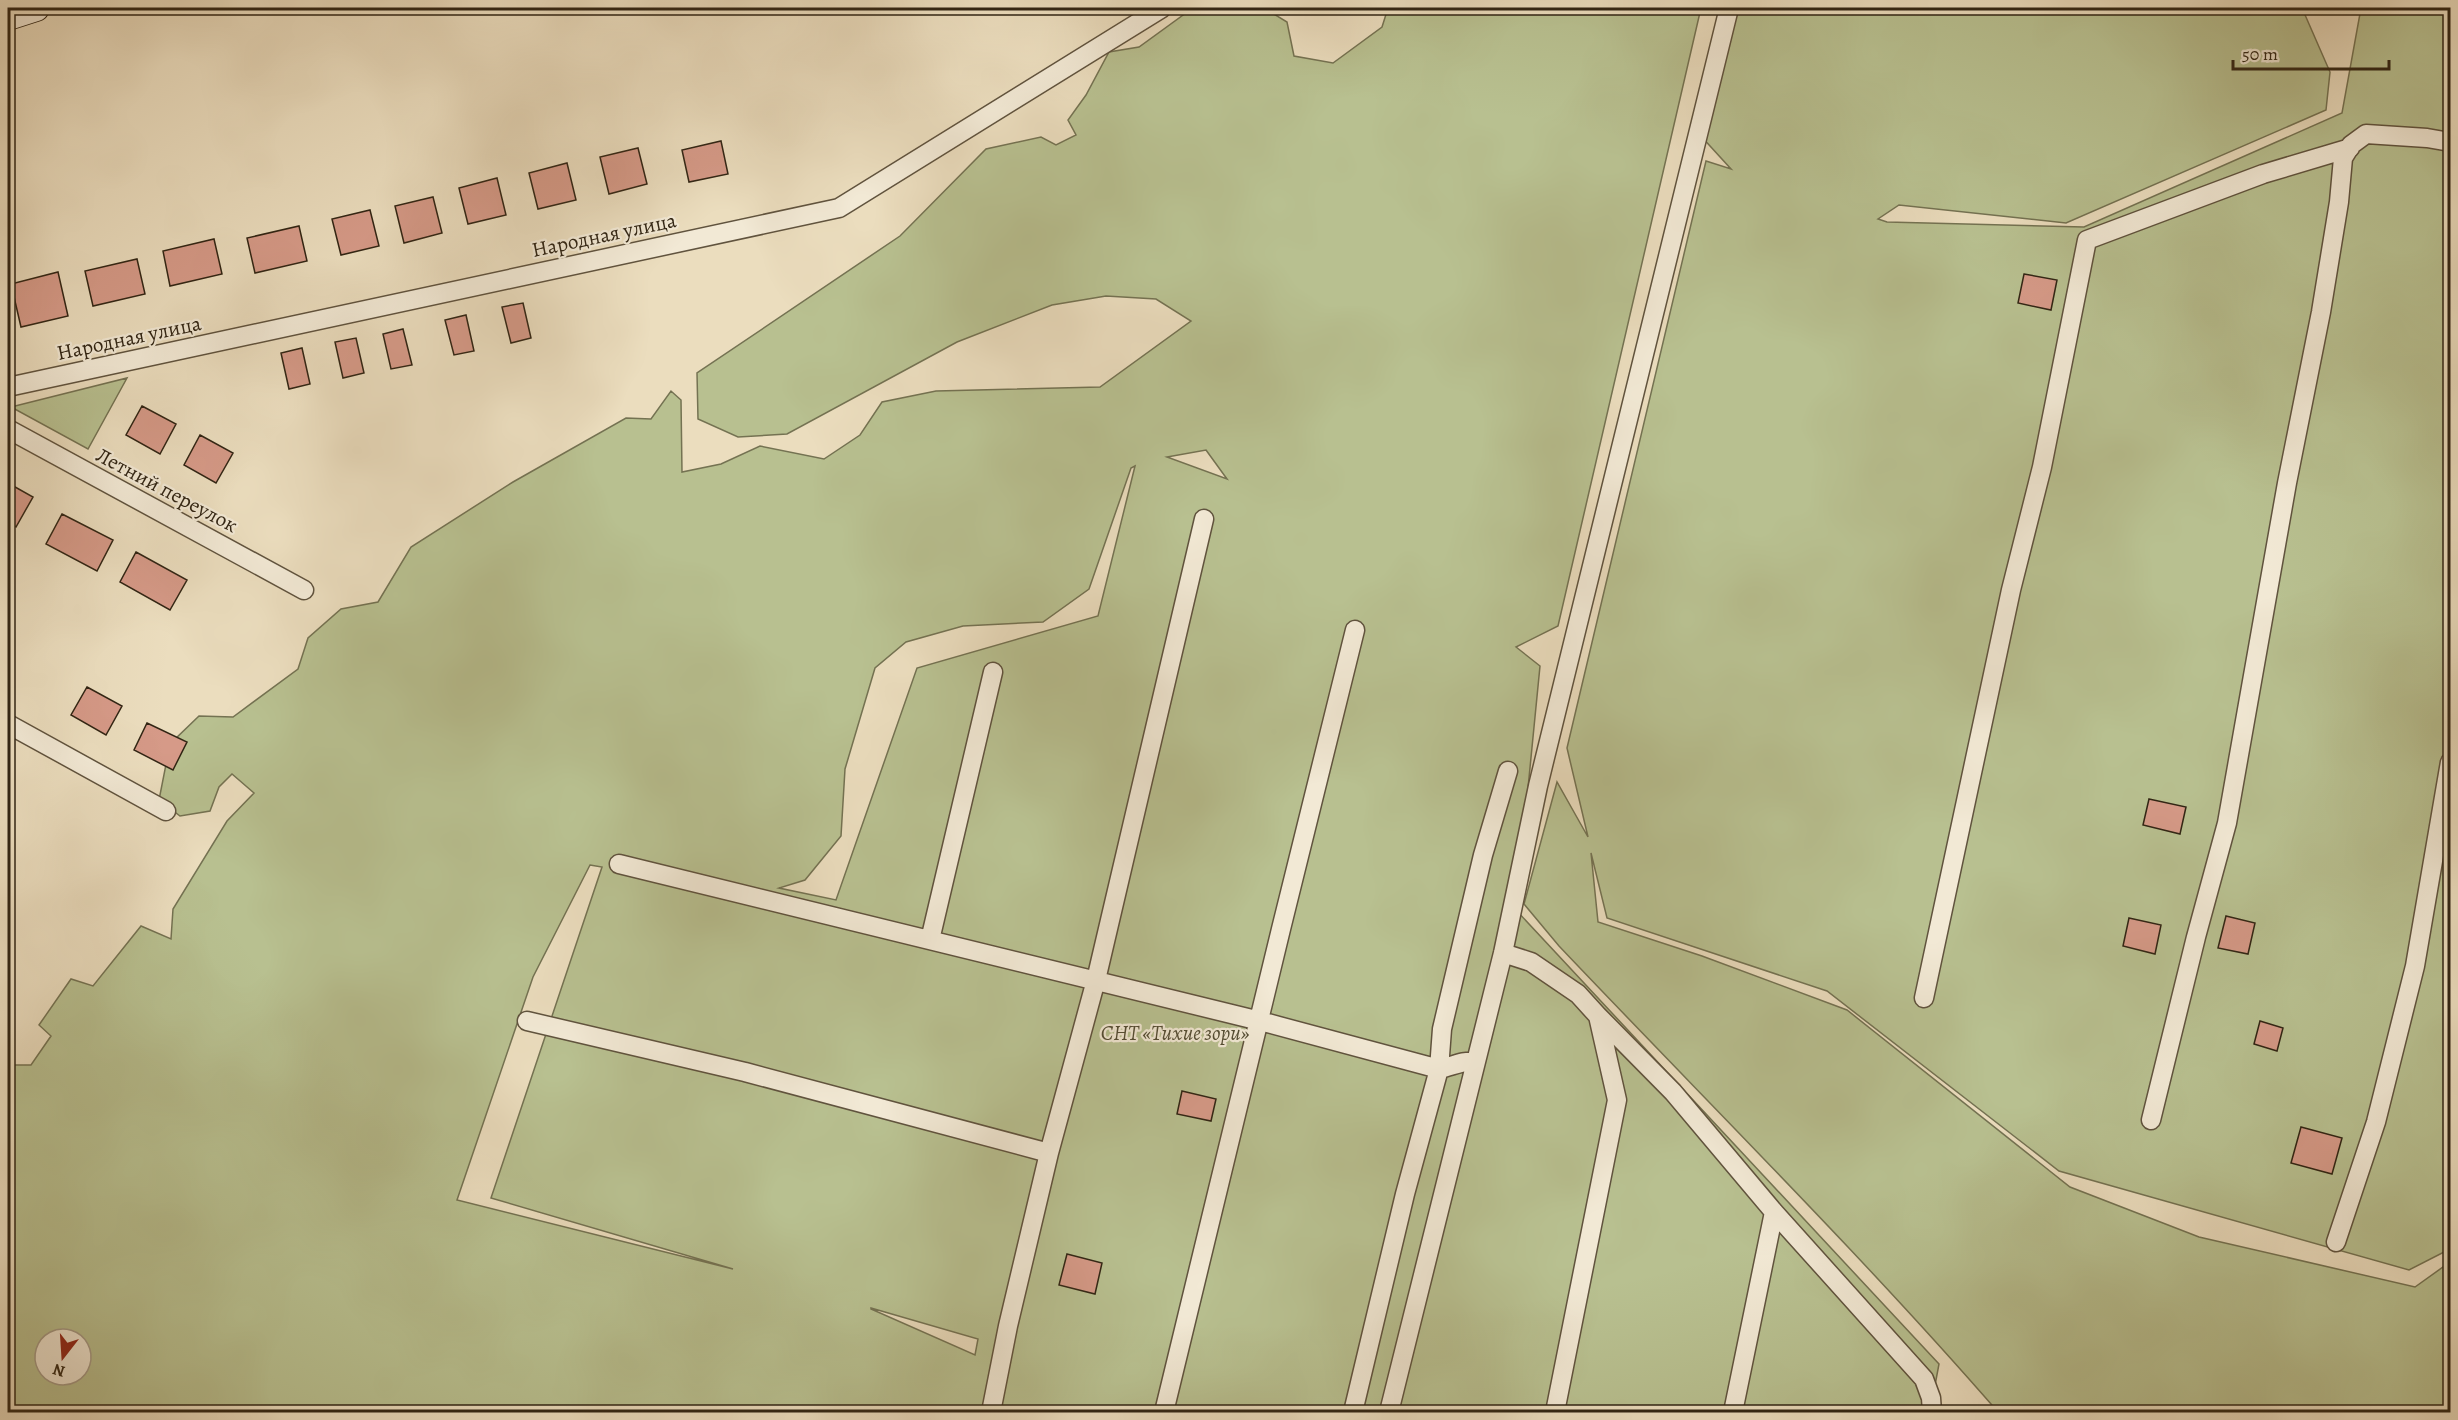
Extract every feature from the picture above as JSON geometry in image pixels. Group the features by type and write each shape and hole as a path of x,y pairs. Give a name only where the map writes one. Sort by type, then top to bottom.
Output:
{"main road":[{"path":"8,16 36,8"}],"street":[{"name":"Народная улица","path":"8,387 839,208 1162,8"},
{"path":"1389,1413 1474,1062 1503,953 1538,786 1729,8"},
{"path":"2151,1120 2227,823 2282,506 2321,312 2339,202 2343,158 2350,148 2366,134 2451,142"},
{"path":"1924,998 2011,590 2042,466 2087,240 2264,174 2350,148"},
{"name":"Летний переулок","path":"8,429 304,590"},
{"path":"991,1413 1008,1326 1049,1154 1096,980 1204,519"},
{"path":"1164,1413 1260,1021 1296,863 1355,630"},
{"path":"930,940 993,672"},
{"path":"8,724 166,811"},
{"path":"2336,1242 2376,1122 2415,966 2451,762"},
{"path":"1353,1413 1405,1194 1439,1069 1442,1029 1483,855 1508,771"},
{"path":"619,864 1260,1021 1439,1069 1453,1067 1466,1060 1474,1062"},
{"path":"1503,953 1531,962 1578,994 1673,1092 1774,1212 1924,1379 1931,1398 1932,1413"},
{"path":"1555,1413 1617,1100 1598,1016"},
{"path":"526,1021 745,1072 1049,1154"},
{"path":"1733,1413 1774,1212"}],"green space":[{"name":"СНТ «Тихие зори»","path":"1241,8 1264,8 1287,22 1294,56 1333,63 1382,27 1388,8 1701,8 1558,626 1516,647 1540,666 1516,910 1939,1364 1930,1412 8,1412 8,1082 13,1065 31,1065 51,1036 39,1025 71,979 93,986 141,926 171,939 173,909 227,821 254,793 232,774 219,787 210,811 180,816 159,800 170,744 199,716 233,717 298,669 308,638 341,609 378,602 411,547 513,482 626,418 651,419 671,391 681,400 682,472 721,464 760,446 824,459 860,435 882,402 936,391 1100,387 1191,321 1156,299 1106,296 1052,305 957,342 787,434 738,437 698,419 697,373 900,236 986,149 1041,137 1056,145 1076,135 1068,120 1086,95 1109,52 1139,47 1186,13","holes":["1206,450 1227,479 1167,457","1135,466 1098,616 917,668 836,900 779,888 805,880 841,836 845,769 875,668 906,642 963,626 1043,622 1089,589 1131,468","590,865 602,867 491,1198 733,1269 457,1200 533,977","871,1309 978,1339 975,1355"]},
{"path":"1735,8 2302,8 2330,72 2326,110 2066,223 1899,205 1878,219 1887,222 2084,227 2342,113 2361,8 2450,8 2450,1249 2409,1270 2059,1171 1827,991 1607,918 1591,853 1598,922 1702,956 1847,1010 2070,1187 2199,1237 2415,1287 2450,1262 2450,1412 1998,1412 1891,1293 1559,946 1524,904 1557,782 1588,837 1567,748 1706,161 1731,169 1700,135"},
{"path":"127,378 88,449 11,407"}],"building":[{"path":"721,141 728,174 689,182 682,150"},
{"path":"638,148 647,184 609,194 600,157"},
{"path":"567,163 576,200 538,209 529,173"},
{"path":"497,178 506,215 468,224 459,188"},
{"path":"433,197 442,233 404,243 395,206"},
{"path":"370,210 379,246 341,255 332,219"},
{"path":"299,226 307,261 255,273 247,238"},
{"path":"214,239 222,274 170,286 163,251"},
{"path":"137,259 145,294 93,306 85,271"},
{"path":"58,272 68,316 21,327 11,284"},
{"path":"2024,274 2057,280 2051,310 2018,303"},
{"path":"523,303 531,338 511,343 502,307"},
{"path":"466,315 474,351 454,355 445,320"},
{"path":"403,329 412,365 391,369 383,334"},
{"path":"356,338 364,373 343,378 335,342"},
{"path":"302,348 310,384 289,389 281,353"},
{"path":"142,406 176,424 160,454 126,435"},
{"path":"200,435 233,453 216,483 184,465"},
{"path":"8,483 33,497 16,527 8,522"},
{"path":"62,514 113,540 97,571 46,544"},
{"path":"136,552 187,580 170,610 120,582"},
{"path":"87,687 122,706 106,735 71,715"},
{"path":"147,723 187,742 173,770 134,750"},
{"path":"2149,799 2186,807 2180,834 2143,825"},
{"path":"2226,916 2255,923 2248,954 2218,948"},
{"path":"2129,918 2161,925 2155,954 2123,946"},
{"path":"2260,1021 2283,1028 2277,1051 2254,1044"},
{"path":"1182,1091 1216,1099 1211,1121 1177,1114"},
{"path":"2301,1127 2342,1138 2332,1174 2291,1163"},
{"path":"1067,1254 1102,1263 1095,1294 1059,1285"}]}
